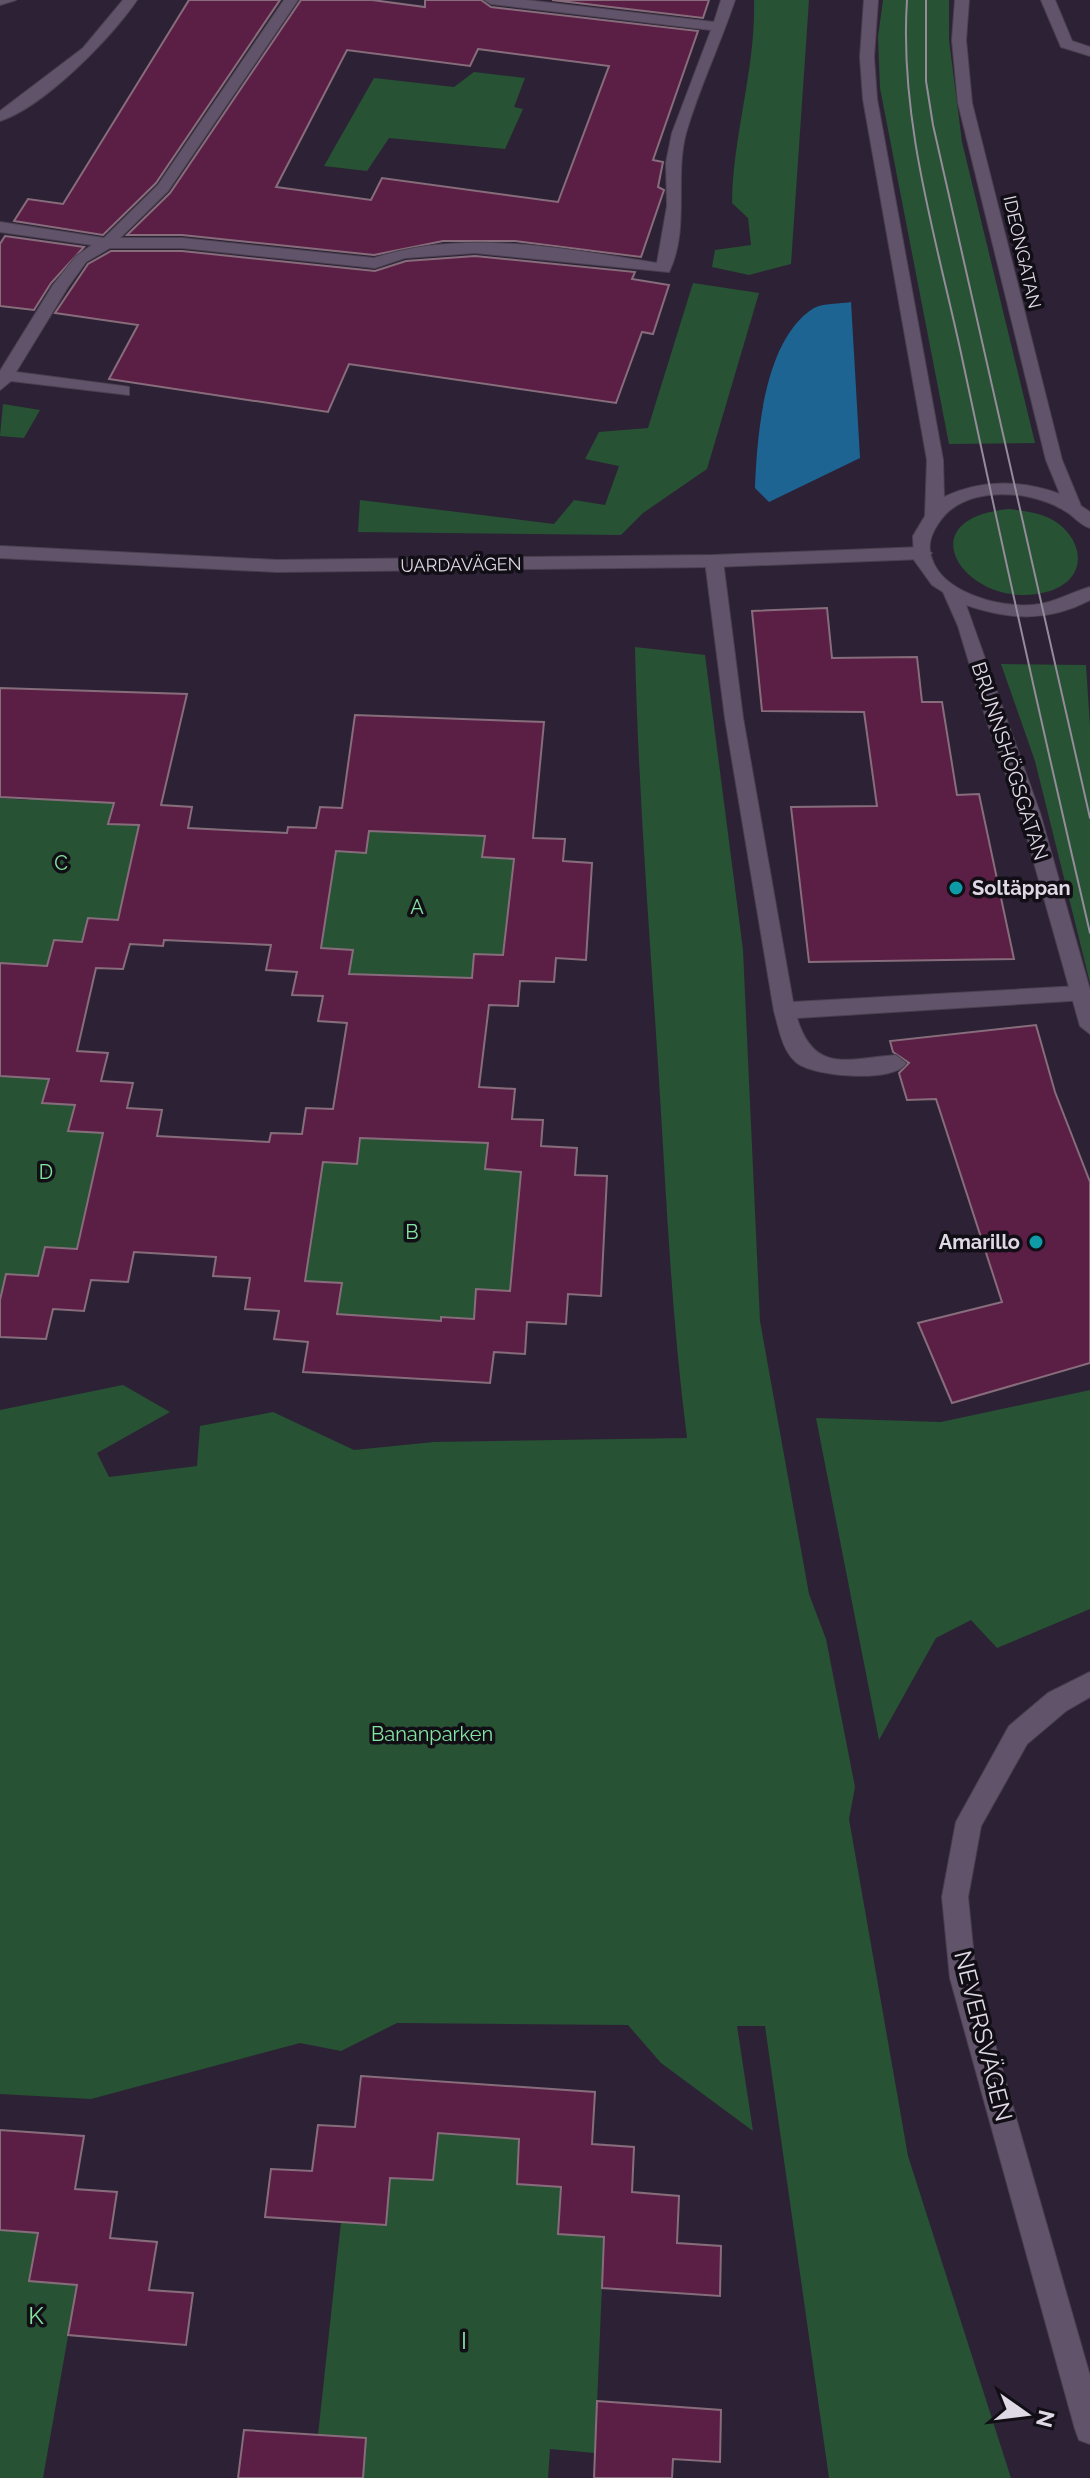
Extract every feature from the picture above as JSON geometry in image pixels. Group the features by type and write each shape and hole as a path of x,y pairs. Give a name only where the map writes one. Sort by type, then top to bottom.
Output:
{"street":[{"path":"0,1 9,0"},
{"path":"0,117 91,50 118,20 130,0"},
{"path":"123,391 2,380 61,285 81,259 107,243 163,188 291,0"},
{"path":"491,0 719,27"},
{"path":"0,227 107,243 182,243 375,263 393,254 418,251 499,250 574,255 664,269 675,206 673,163 679,133 728,0"},
{"path":"871,0 867,57 870,99 935,460 937,489 933,515"},
{"name":"IDEONGATAN","path":"962,0 959,40 965,103 1054,460 1074,509"},
{"path":"1048,0 1066,44 1090,52"},
{"path":"1089,600 1055,610 1016,613 976,605 937,579 923,553 924,530 933,515 950,501 990,489 1041,494 1074,509 1090,522"},
{"name":"UARDAVÄGEN","path":"0,552 277,566 714,561 923,553"},
{"path":"714,561 734,718 784,1011 797,1049 812,1061 829,1067 896,1063"},
{"name":"BRUNNSHÖGSGATAN","path":"951,591 967,626 996,722 1030,813 1090,1026"},
{"path":"784,1011 1079,994"},
{"name":"NEVERSVÄGEN","path":"1090,1684 1057,1702 1018,1735 969,1822 955,1897 963,1978 1090,2429"}],"green space":[{"path":"754,0 809,0 791,264 749,275 712,267 715,250 751,245 748,218 732,203 736,152 752,51"},
{"path":"883,0 949,0 949,40 962,142 1035,443 949,444 880,88 878,37"},
{"path":"474,72 525,78 514,107 523,109 505,149 389,138 367,171 324,166 374,78 454,87"},
{"path":"693,283 759,293 707,469 643,513 621,535 358,532 360,500 554,524 574,500 605,505 619,466 585,459 599,432 648,428"},
{"path":"3,404 40,410 24,438 0,436"},
{"path":"1009,509 1051,519 1070,536 1076,546 1077,567 1063,585 1050,591 1021,595 995,590 974,579 959,563 953,546 958,530 976,516"},
{"name":"Bananparken","path":"635,647 705,655 743,950 760,1321 809,1594 826,1639 855,1787 849,1819 908,2156 1011,2478 829,2478 765,2026 737,2026 753,2131 661,2063 628,2025 397,2023 341,2051 300,2043 91,2099 0,2094 0,1410 123,1385 170,1412 97,1453 109,1477 197,1466 200,1426 273,1412 354,1450 434,1442 687,1438 670,1251 641,803"},
{"path":"1001,664 1086,665 1090,726 1090,983 1035,761"},
{"name":"C","path":"35,778 114,803 109,824 139,825 118,920 88,918 82,942 54,941 47,966 0,963 0,798 28,800"},
{"name":"A","path":"369,831 485,836 482,857 514,859 504,956 475,954 472,978 443,977 439,1002 349,974 353,950 321,948 336,851 366,853"},
{"name":"D","path":"0,1076 49,1079 43,1103 75,1105 69,1131 103,1133 77,1249 45,1247 38,1276 0,1300"},
{"name":"B","path":"360,1138 488,1143 485,1169 521,1172 510,1291 477,1289 474,1319 441,1317 438,1349 337,1314 341,1283 305,1281 323,1162 357,1164"},
{"path":"1090,1390 1090,1609 997,1648 971,1620 936,1638 879,1740 816,1418 941,1422"},
{"name":"I","path":"438,2133 519,2139 517,2184 561,2187 558,2234 604,2237 595,2453 550,2449 548,2478 363,2478 366,2439 318,2435 341,2222 386,2225 390,2178 433,2180"},
{"name":"K","path":"0,2230 37,2232 30,2280 77,2285 43,2478 0,2478"}],"water":[{"path":"851,302 860,458 769,502 755,488 761,416 774,365 797,322 814,308"}],"building":[{"path":"189,0 280,0 156,183 103,235 14,221 28,199 63,204"},
{"path":"301,0 372,0 425,7 425,0 481,0 491,7 698,31 653,160 663,162 658,187 664,190 641,257 515,241 443,241 374,255 182,235 127,235 170,193","holes":["478,49 609,66 558,202 382,178 371,200 276,187 347,50 470,66"]},
{"path":"552,0 709,0 703,18"},
{"path":"5,236 84,247 51,283 34,310 0,306 0,244"},
{"path":"111,251 182,251 375,271 406,261 475,256 635,272 632,279 669,285 653,334 642,332 616,403 349,364 328,412 109,379 138,325 55,313 88,264"},
{"path":"827,608 832,658 917,657 922,702 942,702 957,795 979,794 1014,959 809,962 791,807 877,806 864,712 762,711 752,611"},
{"path":"0,688 187,694 161,805 192,807 188,828 287,833 288,827 316,828 320,807 342,808 355,715 544,722 533,838 565,839 563,861 592,863 586,960 556,958 554,982 520,981 518,1006 489,1005 479,1087 515,1089 512,1119 543,1120 541,1146 577,1148 575,1175 607,1176 601,1296 568,1294 566,1324 527,1322 525,1354 494,1352 490,1383 303,1372 308,1342 274,1339 279,1311 245,1309 250,1278 213,1276 216,1257 134,1252 128,1282 91,1280 84,1311 53,1309 46,1339 0,1337 0,1300 6,1274 38,1276 45,1247 77,1249 103,1133 68,1131 75,1105 42,1103 49,1079 0,1076 0,963 47,966 54,940 82,942 88,918 118,920 139,825 108,824 114,803 0,797","holes":["369,831 485,836 482,857 514,859 503,955 474,954 472,978 349,974 353,950 321,948 336,851 366,853","164,940 271,945 266,970 297,972 292,995 323,996 318,1021 347,1023 333,1109 306,1108 302,1134 271,1133 269,1142 157,1136 162,1110 127,1108 133,1083 101,1081 108,1053 77,1051 96,968 123,969 130,944 163,946","360,1138 488,1143 485,1169 521,1172 510,1291 476,1289 474,1319 441,1317 441,1321 337,1314 342,1283 305,1281 323,1162 357,1164"]},
{"name":"Amarillo","path":"1036,1025 1055,1092 1090,1182 1090,1363 952,1403 918,1323 1002,1302 936,1099 907,1100 899,1073 909,1063 893,1052 890,1041"},
{"path":"361,2076 595,2092 592,2144 634,2147 632,2192 679,2196 677,2243 721,2246 720,2296 602,2288 604,2237 558,2234 561,2187 517,2184 519,2139 438,2133 433,2180 390,2178 386,2225 265,2217 271,2169 312,2171 318,2125 355,2127"},
{"path":"0,2130 84,2136 75,2189 117,2192 110,2238 157,2242 149,2290 193,2293 186,2345 68,2335 77,2285 29,2281 38,2233 0,2230"},
{"path":"597,2401 721,2410 720,2462 673,2459 672,2478 594,2478"},
{"path":"244,2430 366,2438 363,2478 238,2478"}],"tram line":[{"path":"907,0 909,89 922,178 1090,933"},
{"path":"926,0 926,81 933,125 1090,818"}],"place":[{"name":"Soltäppan","path":"956,888"},
{"name":"Amarillo","path":"1036,1242"}]}
